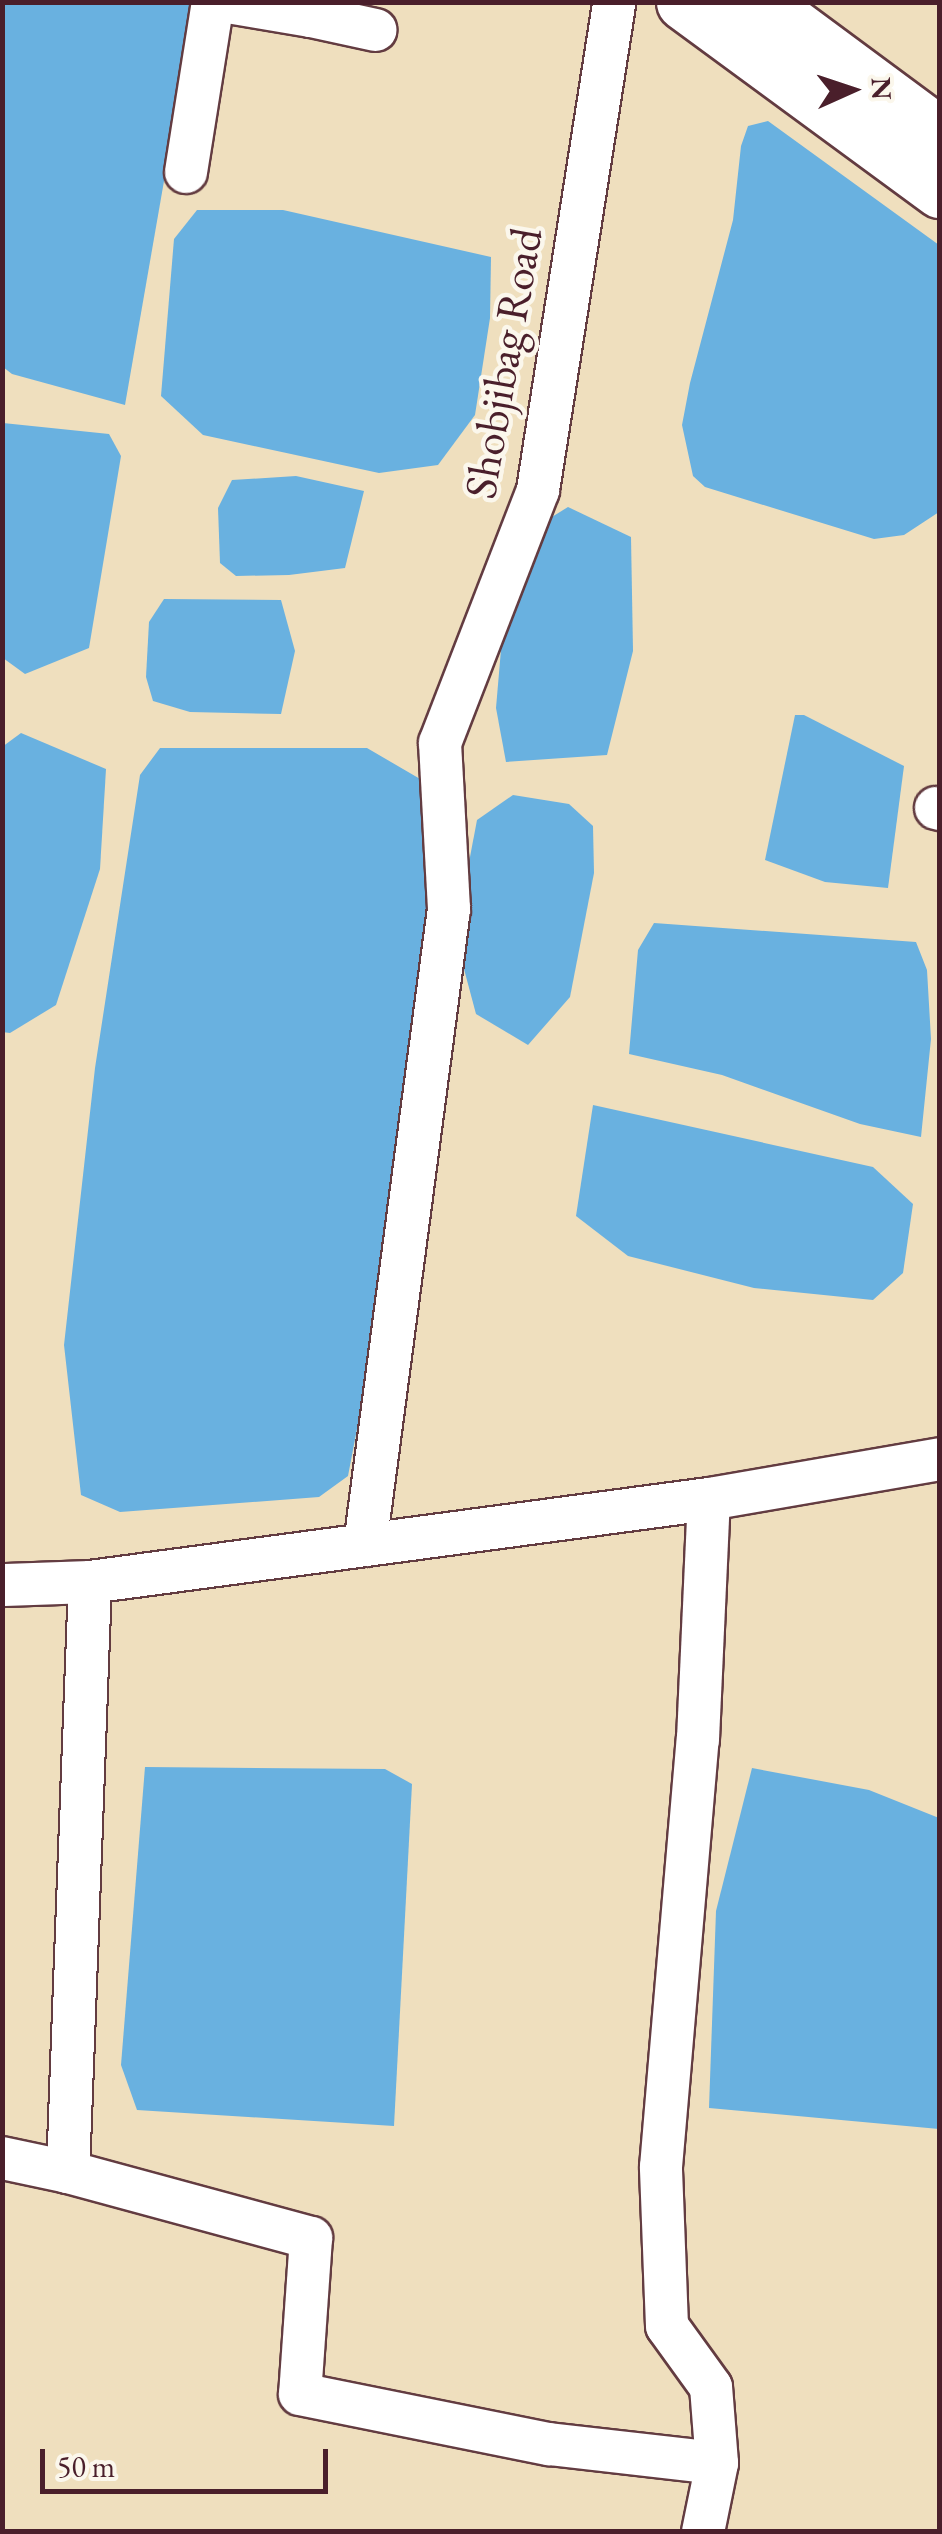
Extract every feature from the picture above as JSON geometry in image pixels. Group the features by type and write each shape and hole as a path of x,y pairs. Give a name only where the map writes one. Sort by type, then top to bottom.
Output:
{"highway":[{"path":"684,2 940,190"},
{"path":"760,2 940,135"}],"street":[{"path":"186,172 213,2"},
{"path":"228,2 311,9 376,30"},
{"name":"Shobjibag Road","path":"365,1545 449,910 440,743 538,490 614,2"},
{"path":"2,1585 90,1582 709,1499 940,1460"},
{"path":"703,2532 717,2463 711,2387 667,2326 660,2167 698,1739 709,1499"},
{"path":"68,2172 90,1582"},
{"path":"2,2158 311,2238 300,2394 548,2444 717,2463"}],"water":[{"path":"2,3 195,3 125,405 12,374 3,367"},
{"path":"768,121 939,245 939,512 904,535 874,539 705,487 693,476 682,425 690,383 733,220 741,146 748,126"},
{"path":"197,210 283,210 491,257 490,318 475,415 438,465 379,473 203,435 161,396 174,239"},
{"path":"3,423 109,434 121,456 89,648 25,674 3,658"},
{"path":"296,476 364,491 345,568 236,576 220,563 218,508 232,480"},
{"path":"568,507 631,537 633,651 607,755 506,762 496,708 502,638 547,520"},
{"path":"164,599 281,600 295,651 281,714 190,712 153,701 146,677 149,622"},
{"path":"795,715 804,715 904,766 888,888 825,882 765,860"},
{"path":"21,733 106,769 100,869 56,1005 10,1033 2,1032 2,747"},
{"path":"160,748 367,748 439,790 428,986 397,1132 370,1361 348,1476 319,1497 120,1512 81,1495 64,1345 95,1068 140,775"},
{"path":"513,795 569,804 593,826 594,873 570,997 528,1045 476,1014 460,954 463,894 477,820"},
{"path":"654,923 916,942 927,970 931,1039 921,1137 860,1124 722,1075 629,1054 638,950"},
{"path":"593,1105 873,1167 913,1204 903,1273 873,1300 754,1288 628,1256 576,1216"},
{"path":"145,1767 385,1769 412,1784 394,2126 137,2110 121,2065"},
{"path":"752,1768 869,1790 939,1818 939,2129 709,2108 716,1911"}]}
